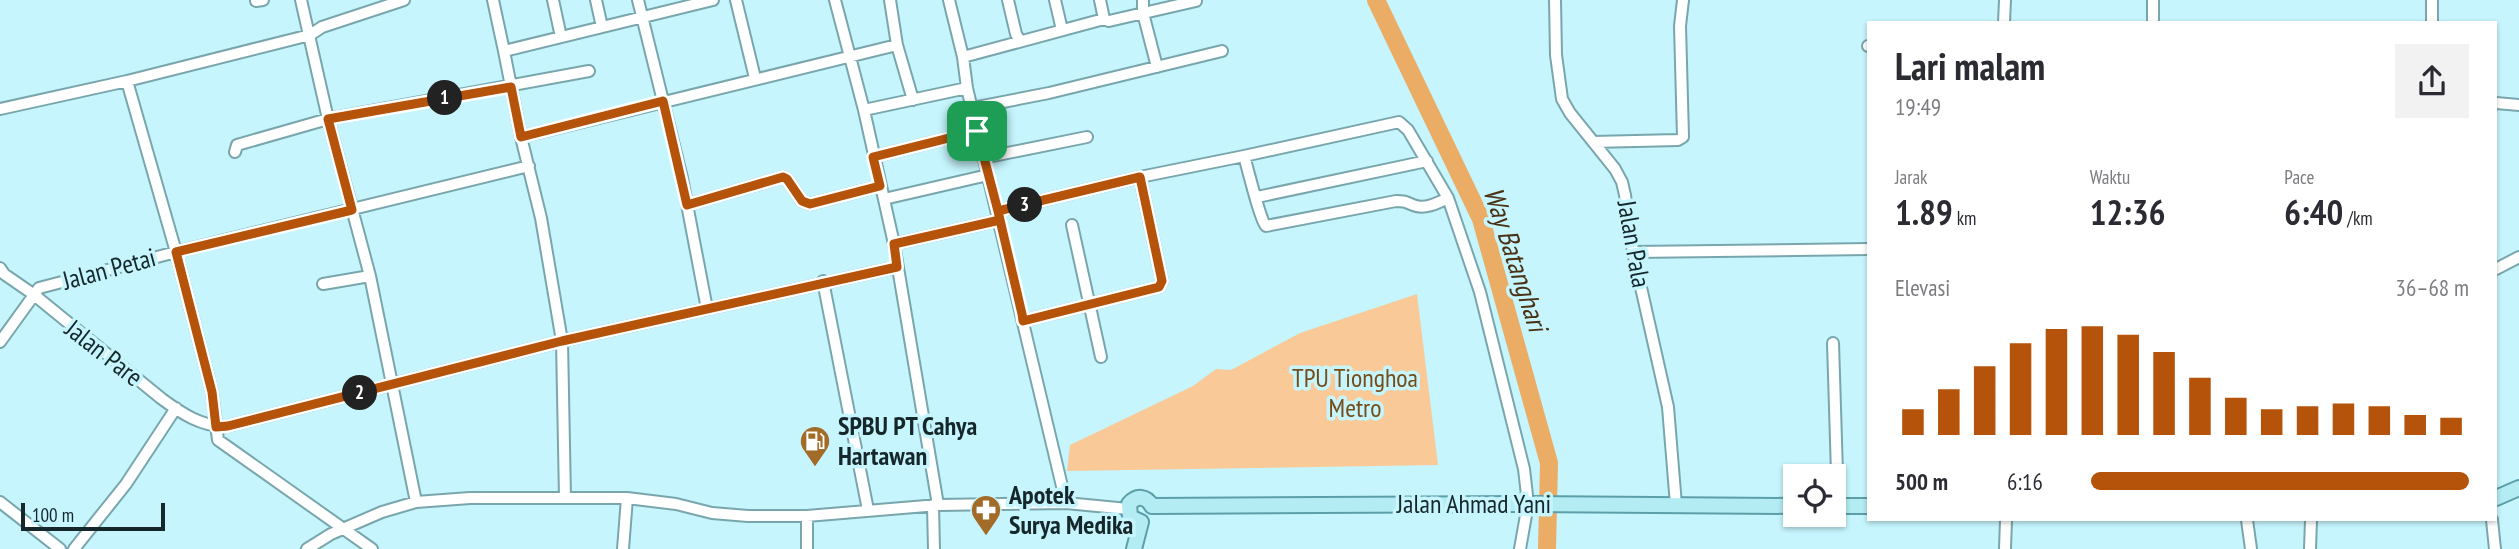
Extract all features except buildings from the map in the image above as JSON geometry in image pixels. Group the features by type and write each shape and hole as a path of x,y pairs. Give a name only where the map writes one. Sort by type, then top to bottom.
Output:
{"main road":[{"path":"2497,498 2519,488"},
{"path":"1134,549 1141,522 1151,515 1152,506 1146,499 1136,498 1129,504 1128,509 1130,517 1141,522"},
{"name":"Jalan Ahmad Yani","path":"1152,506 1783,506"},
{"path":"1846,506 1867,506"}],"street":[{"path":"301,0 328,119 370,276 416,502"},
{"path":"0,109 127,81 310,35 322,27 404,0"},
{"path":"493,0 521,137 541,218 562,341 565,498"},
{"path":"552,0 561,37"},
{"path":"596,0 602,27"},
{"path":"638,0 687,205 707,309"},
{"path":"504,51 713,0"},
{"path":"736,0 755,78"},
{"path":"835,0 864,110 894,244 935,505 934,549"},
{"path":"890,0 897,45 913,100"},
{"path":"949,0 983,158 999,215 1066,503"},
{"path":"1008,0 1020,41"},
{"path":"1055,0 1062,30"},
{"path":"1100,0 1104,19"},
{"path":"1143,0 1143,13 1157,67"},
{"name":"Jalan Pala","path":"1555,0 1559,90 1570,113 1622,182 1633,252 1668,407 1676,505"},
{"path":"1592,142 1678,140 1683,137 1680,26 1683,0"},
{"path":"2004,21 2005,0"},
{"path":"2152,0 2153,21"},
{"path":"2432,0 2432,21"},
{"path":"962,57 1104,19 1109,21 1196,1"},
{"path":"521,137 897,45"},
{"path":"972,108 1222,51"},
{"path":"236,152 237,145 328,119 589,71"},
{"path":"127,81 176,252 212,392 218,440 372,549"},
{"path":"864,110 967,88"},
{"path":"2497,103 2519,105"},
{"path":"894,244 1140,177 1399,122 1408,130 1448,198 1479,292 1516,431 1532,504 1520,549"},
{"path":"873,157 977,131"},
{"path":"983,158 1087,137"},
{"path":"1244,156 1261,219 1266,226 1396,201 1407,201 1416,206 1434,205 1448,198"},
{"path":"1257,197 1427,161"},
{"name":"Jalan Petai","path":"33,294 39,288 176,252 529,166"},
{"path":"884,200 988,175"},
{"path":"687,205 783,177 802,201 810,204 880,186"},
{"path":"1023,321 1161,285 1140,177"},
{"path":"1072,225 1101,357"},
{"path":"1633,252 1867,249"},
{"path":"2497,268 2519,257"},
{"path":"216,427 394,385 562,341 823,281 897,267"},
{"name":"Jalan Pare","path":"0,268 4,274 176,408 216,427"},
{"path":"323,284 370,276"},
{"path":"823,281 868,510"},
{"path":"0,342 33,294"},
{"path":"1833,343 1835,464"},
{"path":"74,549 126,484 176,408"},
{"path":"307,549 331,534 382,512 416,502 470,498 627,498 712,513 748,516 807,516 935,505 1066,503 1128,509"},
{"path":"623,549 627,498"},
{"path":"0,502 60,549"},
{"path":"807,516 807,549"},
{"path":"2005,549 2006,521"},
{"path":"2247,521 2251,549"},
{"path":"2310,549 2311,521"},
{"path":"2492,521 2495,549"}],"green space":[{"name":"TPU Tionghoa Metro","path":"1417,294 1438,465 1067,471 1070,445 1193,386 1216,369 1231,370 1300,333"}],"waterway":[{"name":"Way Batanghari","path":"1376,0 1481,219 1549,463 1547,549"}],"place":[{"name":"SPBU PT Cahya Hartawan","path":"815,468"},
{"name":"Apotek Surya Medika","path":"986,537"}],"route":[{"path":"977,131 873,157 880,186 810,204 805,204 783,177 687,205 663,101 521,137 511,87 328,119 352,210 176,252 212,392 216,427 394,385 562,341 823,281 897,267 894,244 1000,220 998,211 1140,177 1161,285 1023,321 998,211 977,131"}]}
